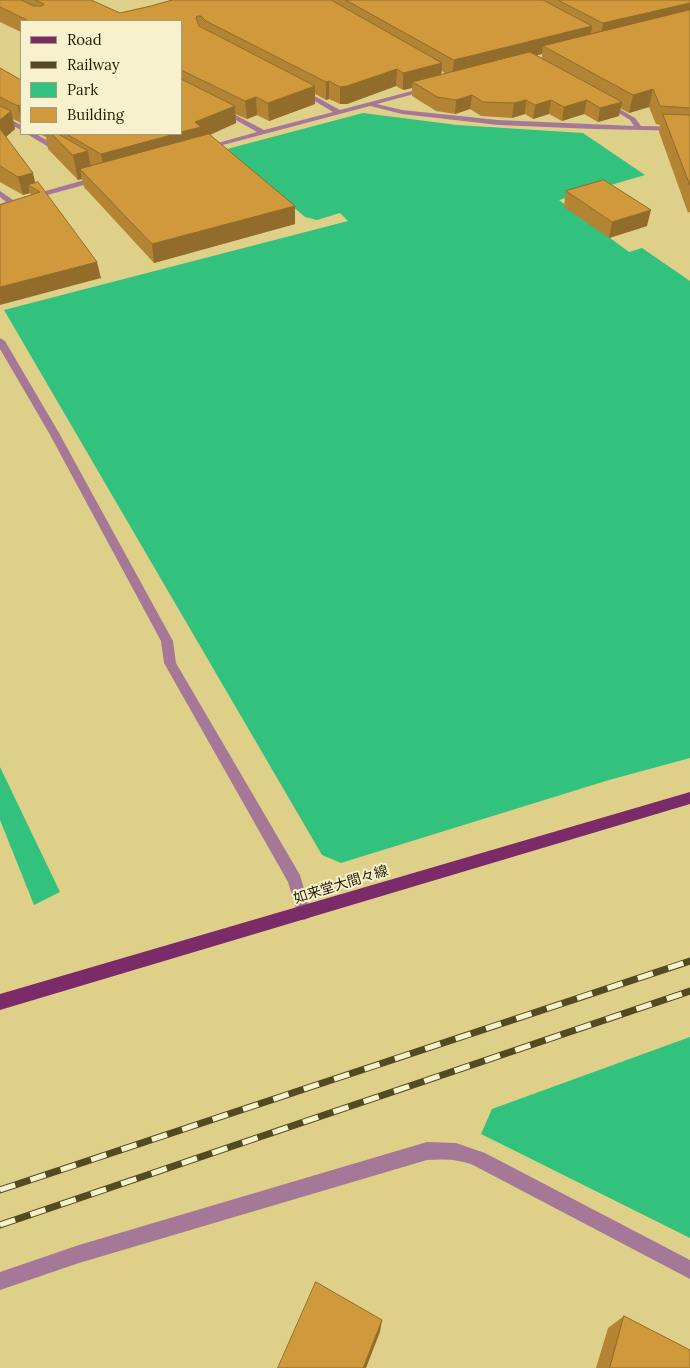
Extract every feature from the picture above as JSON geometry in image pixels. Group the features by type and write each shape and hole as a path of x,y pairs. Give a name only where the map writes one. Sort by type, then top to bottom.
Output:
{"main road":[{"name":"如来堂大間々線","path":"0,1002 690,798"}],"street":[{"path":"290,85 339,112"},
{"path":"199,150 434,87"},
{"path":"598,99 633,119 639,128"},
{"path":"371,104 384,108 465,119 690,129"},
{"path":"215,107 264,133"},
{"path":"0,116 20,127"},
{"path":"33,135 71,157"},
{"path":"0,206 104,176 95,170"},
{"path":"0,193 12,203"},
{"path":"0,341 54,433 167,641 170,663 295,880 304,913"},
{"path":"0,1281 88,1251 427,1151 448,1149 467,1154 497,1168 690,1270"}],"green space":[{"path":"363,113 457,125 583,133 645,175 559,200 629,252 642,248 690,281 690,758 609,780 341,863 322,855 4,310 348,221 340,213 317,220 305,217 227,149"},
{"path":"0,767 60,892 34,905 0,820"},
{"path":"690,1037 690,1238 481,1134 492,1109"}],"building":[{"path":"0,0 21,0 34,6 42,6 44,4 35,0 91,0 120,13 172,0 331,0 442,63 403,73 397,69 340,87 329,81 326,82 206,21 201,16 197,16 199,26 315,86 268,103 256,97 245,101 182,70 182,20 27,20 0,7"},
{"path":"346,0 543,0 592,26 454,60"},
{"path":"558,0 690,0 690,3 603,23"},
{"path":"690,10 690,108 660,106 653,89 633,95 543,46"},
{"path":"530,52 622,102 600,108 587,100 564,107 551,100 535,105 526,100 514,103 483,102 472,95 456,100 437,97 413,82"},
{"path":"0,68 20,79 20,106 0,97"},
{"path":"182,80 235,106 195,122 201,127 182,132"},
{"path":"0,106 11,111 0,120"},
{"path":"663,114 690,115 690,185"},
{"path":"0,129 33,173 18,177 0,166"},
{"path":"209,134 295,206 152,244 80,169"},
{"path":"53,135 60,135 88,151 73,155"},
{"path":"69,135 171,135 101,154"},
{"path":"604,180 651,210 612,222 566,191"},
{"path":"38,182 97,262 0,287 0,205 40,192 28,185"},
{"path":"316,1282 382,1320 363,1368 278,1368"},
{"path":"624,1316 690,1350 690,1368 610,1368"}],"railway":[{"path":"0,1190 690,961"},
{"path":"0,1225 690,991"}]}
